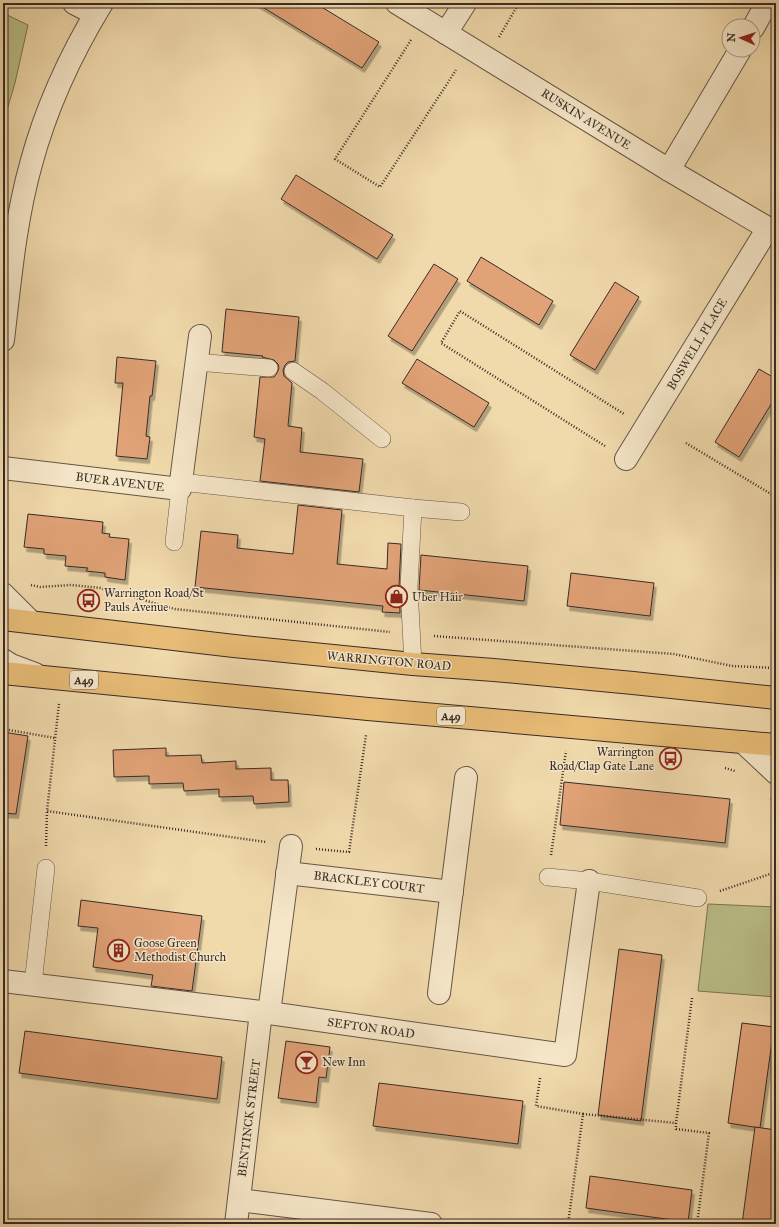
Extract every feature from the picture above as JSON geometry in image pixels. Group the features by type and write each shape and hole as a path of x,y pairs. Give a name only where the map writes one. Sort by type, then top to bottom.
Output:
{"highway":[{"name":"WARRINGTON ROAD","path":"3,619 234,646 413,664 518,672 776,698"},
{"name":"A49","path":"3,673 368,709 776,745"}],"street":[{"path":"3,340 14,243 31,164 42,129 56,94 70,62 99,8 74,3"},
{"name":"RUSKIN AVENUE","path":"397,3 670,170 772,230"},
{"path":"446,33 465,3"},
{"path":"759,18 768,3"},
{"path":"670,170 735,58"},
{"name":"BOSWELL PLACE","path":"626,459 772,230"},
{"name":"BUER AVENUE","path":"3,468 180,486 200,336"},
{"path":"3,594 31,622"},
{"path":"3,660 11,665 41,676"},
{"path":"743,742 776,773"},
{"path":"439,993 466,778"},
{"name":"BENTINCK STREET","path":"236,1224 265,1013 291,846"},
{"name":"BRACKLEY COURT","path":"287,873 452,892"},
{"name":"SEFTON ROAD","path":"3,981 265,1013 565,1055 589,881"},
{"path":"239,1200 431,1224"}],"lane":[{"path":"196,362 269,368"},
{"path":"293,371 322,391 382,439"},
{"path":"174,542 180,486 461,512"},
{"path":"413,508 409,587 413,664"},
{"path":"33,984 46,868"},
{"path":"548,877 589,881 698,898"}],"path":[{"path":"424,20 335,159 380,187 478,53 519,3"},
{"path":"626,459 441,343 460,312 646,428"},
{"path":"686,443 776,497"},
{"path":"765,668 776,668"},
{"path":"46,868 47,811 63,678"},
{"path":"47,811 291,846 349,852 367,728 368,709"},
{"path":"548,877 567,748 572,727"},
{"path":"3,730 55,738"},
{"path":"698,898 776,872"},
{"path":"692,998 676,1129 709,1133 697,1224"},
{"path":"544,1053 536,1106 583,1114 676,1123"},
{"path":"568,1224 583,1114"}],"green space":[{"path":"3,13 28,25 15,83 3,123"},
{"path":"708,904 776,907 776,997 698,991"}],"building":[{"path":"256,3 315,3 379,42 362,68"},
{"path":"296,175 393,235 377,259 281,199"},
{"path":"481,257 553,301 539,325 467,281"},
{"path":"434,264 458,279 412,351 388,336"},
{"path":"615,282 639,297 595,370 570,355"},
{"path":"226,309 299,317 295,361 288,362 283,370 284,376 292,383 288,426 302,428 300,452 363,459 359,492 260,481 265,439 254,437 260,377 274,377 279,368 278,364 274,360 262,357 263,356 222,352"},
{"path":"117,357 156,361 152,396 150,396 146,436 150,437 147,459 116,456 123,383 115,383"},
{"path":"417,359 489,403 474,427 402,383"},
{"path":"759,369 776,379 776,396 739,457 715,442"},
{"path":"298,505 342,510 337,564 387,569 388,543 401,544 399,586 400,613 382,612 383,606 195,587 201,531 238,535 237,548 293,554"},
{"path":"28,514 103,522 102,533 110,534 109,537 129,539 125,580 105,577 105,573 86,571 88,568 65,566 66,556 44,554 44,549 24,547"},
{"path":"421,555 528,566 524,601 419,590"},
{"path":"571,573 654,583 650,616 567,606"},
{"path":"3,732 28,736 16,814 3,813"},
{"path":"166,748 166,756 201,755 202,763 236,761 236,769 271,768 271,780 288,780 289,802 254,804 253,796 219,797 219,789 184,791 183,783 149,784 149,776 114,777 113,750"},
{"path":"564,782 730,799 725,843 560,825"},
{"name":"Goose Green Methodist Church","path":"81,900 202,916 192,991 151,986 153,975 93,967 98,928 78,926"},
{"path":"619,949 662,955 641,1121 598,1115"},
{"path":"742,1023 774,1027 760,1128 728,1123"},
{"path":"25,1031 222,1057 217,1099 19,1073"},
{"name":"New Inn","path":"286,1041 330,1047 326,1078 319,1077 316,1103 278,1098"},
{"path":"379,1083 523,1101 518,1144 373,1126"},
{"path":"755,1127 776,1130 776,1224 742,1224"},
{"path":"590,1176 692,1190 688,1222 586,1208"}],"place":[{"name":"Uber Hair","path":"396,597"},
{"name":"Warrington Road/St Pauls Avenue","path":"89,600"},
{"name":"Warrington Road/Clap Gate Lane","path":"670,759"},
{"name":"Goose Green Methodist Church","path":"119,950"},
{"name":"New Inn","path":"306,1062"}]}
